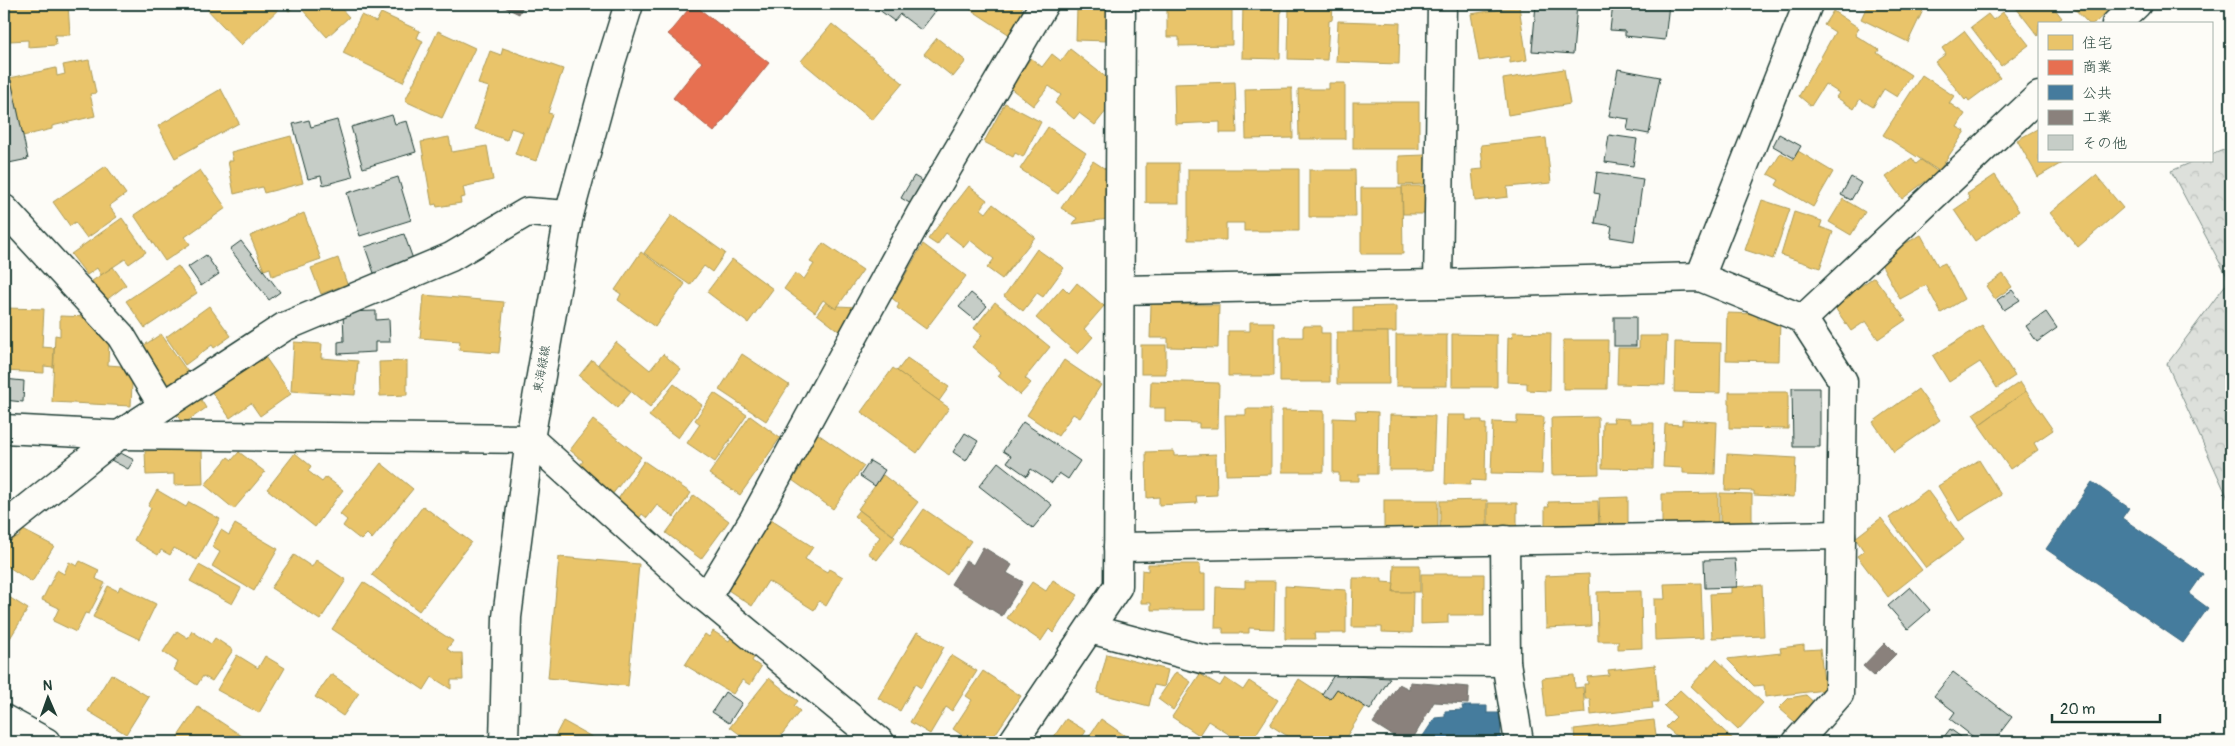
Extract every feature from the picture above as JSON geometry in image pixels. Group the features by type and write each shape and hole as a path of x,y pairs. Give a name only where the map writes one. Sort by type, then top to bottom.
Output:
{"street":[{"name":"東海緑線","path":"504,742 507,617 530,439 569,215 610,65 629,4"},
{"path":"706,598 754,519 921,213 1044,4"},
{"path":"1014,742 1118,586 1121,4"},
{"path":"1438,284 1442,4"},
{"path":"1700,277 1808,4"},
{"path":"2118,22 2137,4"},
{"path":"1803,318 2038,97"},
{"path":"4,208 121,336 164,406"},
{"path":"4,528 119,435 284,327 452,257 527,212 569,215"},
{"path":"1120,290 1700,277 1803,318 1843,381 1839,694 1797,742"},
{"path":"4,429 119,435 530,439 706,598 880,742"},
{"path":"1118,547 1841,535"},
{"path":"1505,540 1506,662 1519,742"},
{"path":"1090,629 1206,660 1506,662"},
{"path":"4,718 46,742"}],"green space":[{"path":"2231,147 2231,505 2167,364 2229,280 2171,171 2193,162 2212,162 2212,155"}],"building: 住宅":[{"path":"4,4 68,4 70,35 55,35 56,45 28,47 28,40 10,41 8,22 4,22"},
{"path":"208,4 297,4 289,11 283,5 241,45 205,7"},
{"path":"304,4 337,4 349,17 327,37 300,7"},
{"path":"962,4 1025,4 1021,9 1027,12 1010,35"},
{"path":"1072,4 1109,4 1108,41 1076,40 1077,9 1072,9"},
{"path":"1167,4 1232,4 1232,45 1179,46 1179,37 1167,37"},
{"path":"1243,4 1281,4 1280,59 1242,58"},
{"path":"1868,4 1926,4 1908,42 1861,19"},
{"path":"2013,4 2051,4 2062,18 2057,22 2038,22 2038,36"},
{"path":"2070,4 2115,4 2096,22 2087,22"},
{"path":"1289,5 1333,6 1332,20 1329,21 1327,60 1288,59"},
{"path":"1519,6 1527,60 1510,63 1510,56 1479,61 1471,14"},
{"path":"1833,11 1859,28 1855,35 1879,50 1877,53 1911,75 1897,97 1884,89 1873,107 1860,99 1854,109 1836,97 1839,93 1825,84 1811,106 1799,96 1835,32 1824,25"},
{"path":"2003,12 2029,45 2001,66 1971,27 1988,14 1993,20"},
{"path":"381,13 420,31 417,38 423,41 403,82 343,53 361,15 376,22"},
{"path":"1338,21 1400,23 1399,64 1336,62"},
{"path":"832,24 903,83 872,120 801,61"},
{"path":"438,31 475,48 442,118 405,101"},
{"path":"1964,31 2000,78 1969,101 1967,98 1965,100 1935,62 1946,54 1942,48"},
{"path":"937,38 966,61 953,77 924,54"},
{"path":"503,48 563,69 548,113 552,114 536,161 515,154 523,132 511,128 507,140 475,129 489,87 478,84 490,51 501,55"},
{"path":"1070,49 1112,82 1104,93 1114,101 1095,125 1079,113 1074,119 1055,103 1061,95 1049,86 1033,106 1009,87 1031,58 1042,67 1052,54 1061,61"},
{"path":"89,60 96,93 90,94 95,116 52,126 52,129 23,136 10,78 56,68 57,76 65,74 63,65"},
{"path":"1564,69 1570,104 1508,115 1503,79"},
{"path":"1922,75 1954,96 1949,103 1965,114 1957,127 1965,131 1939,171 1883,135"},
{"path":"1235,82 1237,133 1220,133 1220,122 1175,124 1174,84"},
{"path":"1329,83 1345,83 1345,139 1299,139 1298,89 1329,89"},
{"path":"1292,88 1293,138 1246,139 1245,89"},
{"path":"221,89 239,123 175,158 158,126"},
{"path":"1353,102 1419,102 1419,149 1353,149"},
{"path":"1005,103 1041,122 1023,157 1015,153 1013,157 984,142"},
{"path":"1048,127 1086,153 1058,194 1020,169"},
{"path":"2038,129 2038,162 2063,162 2038,177 2017,140"},
{"path":"291,136 303,183 264,193 262,187 234,194 228,161 233,161 231,152"},
{"path":"449,137 452,152 487,146 493,180 463,187 465,197 460,198 461,203 437,207 436,204 432,205 421,142"},
{"path":"1546,138 1551,183 1507,187 1508,197 1475,201 1472,170 1483,169 1481,145"},
{"path":"1798,151 1833,172 1813,207 1776,185 1779,180 1768,174 1781,153 1793,160"},
{"path":"1425,155 1426,184 1399,185 1399,156"},
{"path":"1912,158 1916,164 1921,160 1938,172 1902,199 1886,177"},
{"path":"1093,161 1110,172 1105,178 1105,201 1108,219 1073,224 1077,218 1061,208"},
{"path":"1146,163 1179,163 1179,203 1146,203"},
{"path":"106,166 126,194 109,206 117,217 87,238 75,222 70,226 53,202"},
{"path":"1188,169 1299,169 1299,231 1244,231 1244,223 1226,223 1226,240 1188,240"},
{"path":"200,170 226,208 185,237 190,244 165,261 134,215"},
{"path":"1309,170 1355,170 1356,217 1309,217"},
{"path":"1995,175 2019,211 1975,241 1954,210 1970,199 1967,194"},
{"path":"2096,175 2123,208 2078,247 2050,213"},
{"path":"969,186 987,200 981,209 986,213 993,204 1035,237 1002,279 987,268 994,259 970,240 964,247 946,233 937,245 928,239"},
{"path":"1402,186 1425,186 1425,214 1403,214"},
{"path":"1361,188 1402,188 1403,254 1361,254"},
{"path":"1843,199 1865,212 1851,235 1829,222"},
{"path":"1762,200 1790,209 1773,259 1745,250"},
{"path":"1794,212 1822,221 1820,227 1833,232 1820,268 1781,255"},
{"path":"304,213 321,259 272,276 270,268 264,270 250,236"},
{"path":"672,215 725,253 712,272 704,266 690,285 644,253"},
{"path":"122,218 146,252 129,264 125,259 101,275 97,268 87,275 71,254"},
{"path":"1921,235 1938,266 1945,263 1964,299 1941,313 1926,285 1900,299 1878,258"},
{"path":"823,243 863,270 836,309 823,300 815,312 784,289 795,273 804,279 814,264 810,262"},
{"path":"923,244 966,276 926,329 897,308 899,304 892,298"},
{"path":"1037,249 1064,268 1043,297 1037,293 1023,311 1004,296"},
{"path":"641,252 685,284 655,327 618,300 621,294 615,290"},
{"path":"338,258 347,284 321,294 311,268"},
{"path":"732,259 773,289 748,323 707,292"},
{"path":"178,266 197,293 145,328 126,301"},
{"path":"113,267 126,285 105,301 92,281"},
{"path":"2003,274 2012,287 1995,299 1986,286"},
{"path":"1874,277 1906,320 1878,339 1866,321 1851,331 1833,305"},
{"path":"1077,283 1104,306 1084,329 1093,337 1078,354 1036,318 1063,287 1069,293"},
{"path":"424,295 504,302 499,353 459,350 460,341 420,338"},
{"path":"826,302 836,309 838,306 857,307 840,332 817,314"},
{"path":"995,302 1050,347 1025,378 1031,383 1020,395 998,376 1001,372 972,347 982,335 974,328"},
{"path":"1151,304 1219,305 1218,348 1168,347 1168,338 1150,338"},
{"path":"209,306 231,336 214,348 212,345 185,365 166,337"},
{"path":"1396,306 1396,332 1353,332 1353,307"},
{"path":"5,308 44,309 42,347 54,348 53,367 44,366 44,373 4,371"},
{"path":"1727,313 1758,314 1758,319 1780,319 1779,361 1726,360"},
{"path":"60,316 90,317 109,338 108,365 121,366 132,383 131,406 52,402 55,335 60,336"},
{"path":"1250,322 1274,322 1274,376 1228,376 1228,331 1250,331"},
{"path":"1982,325 2015,376 1997,388 1980,362 1949,382 1933,356"},
{"path":"1303,326 1321,326 1321,333 1330,333 1330,382 1280,382 1280,337 1303,337"},
{"path":"1337,332 1388,332 1389,384 1337,384"},
{"path":"1512,332 1551,333 1550,391 1527,390 1527,383 1507,382 1508,337 1513,338"},
{"path":"161,334 190,375 169,390 140,348"},
{"path":"1452,334 1497,335 1497,387 1452,387"},
{"path":"1396,335 1447,335 1447,386 1396,386"},
{"path":"1639,336 1667,336 1665,385 1617,384 1618,348 1639,348"},
{"path":"1563,340 1608,340 1607,389 1563,389"},
{"path":"294,342 322,344 321,358 358,361 355,395 291,391"},
{"path":"616,342 650,370 663,354 681,369 650,407 598,364"},
{"path":"1675,342 1721,343 1720,393 1674,392"},
{"path":"1141,345 1166,345 1166,374 1141,374"},
{"path":"263,354 291,394 260,416 251,403 230,418 211,391"},
{"path":"742,354 789,385 766,421 719,390"},
{"path":"907,358 949,387 939,401 897,371"},
{"path":"592,360 631,392 617,408 579,376"},
{"path":"1064,360 1101,385 1080,418 1073,414 1058,436 1027,415"},
{"path":"407,361 407,395 380,396 379,362"},
{"path":"893,368 949,408 917,453 861,412"},
{"path":"1151,381 1219,383 1218,428 1199,428 1199,423 1165,422 1165,408 1150,408"},
{"path":"2020,382 2026,391 1980,424 1973,414"},
{"path":"674,384 702,405 678,438 649,416"},
{"path":"1918,389 1940,420 1894,452 1873,422"},
{"path":"2026,391 2053,430 2034,443 2038,450 2010,469 1979,425"},
{"path":"1729,392 1788,392 1788,429 1729,428"},
{"path":"714,393 747,415 715,462 687,443 700,424 695,420"},
{"path":"198,395 206,408 183,424 174,411"},
{"path":"1246,409 1271,409 1271,474 1226,475 1225,415 1246,415"},
{"path":"1282,410 1324,411 1324,472 1282,472"},
{"path":"1355,411 1378,412 1377,474 1359,474 1359,481 1339,481 1339,473 1333,473 1333,418 1356,419"},
{"path":"1390,415 1435,416 1433,470 1389,470"},
{"path":"1447,415 1466,415 1466,420 1482,420 1482,424 1486,424 1485,481 1471,480 1470,485 1445,484"},
{"path":"750,416 780,438 740,495 709,474"},
{"path":"1517,416 1544,417 1542,474 1491,473 1493,422 1517,423"},
{"path":"1598,417 1599,474 1552,475 1551,418"},
{"path":"1613,418 1630,419 1630,423 1654,423 1653,469 1602,468 1603,422 1614,422"},
{"path":"593,420 641,457 608,500 574,474 583,461 570,450"},
{"path":"1682,420 1717,422 1715,474 1683,473 1683,468 1663,467 1665,424 1682,425"},
{"path":"818,434 864,466 833,509 792,480 801,467 797,465"},
{"path":"202,449 203,484 174,485 174,474 146,475 145,451"},
{"path":"1174,451 1174,456 1216,454 1217,495 1196,496 1197,503 1159,505 1159,497 1147,498 1146,452"},
{"path":"239,452 265,472 234,509 205,485 228,457 232,460"},
{"path":"295,453 311,466 308,471 322,482 326,477 343,490 315,527 267,489"},
{"path":"1727,454 1796,458 1794,497 1754,495 1754,491 1725,490"},
{"path":"1979,460 2001,495 1959,521 1938,486"},
{"path":"644,461 691,493 674,517 657,505 647,518 642,514 637,521 614,505"},
{"path":"381,463 413,489 372,539 367,534 361,540 343,526 347,520 340,514"},
{"path":"883,475 918,502 893,535 858,509"},
{"path":"157,490 186,507 189,502 220,519 197,560 174,548 170,555 161,550 158,555 134,540 151,508 148,506"},
{"path":"1927,490 1964,540 1926,568 1889,518"},
{"path":"1718,493 1718,525 1662,525 1662,494"},
{"path":"1720,493 1752,494 1752,522 1720,522"},
{"path":"694,495 729,521 701,559 666,533"},
{"path":"1628,497 1628,529 1600,529 1599,498"},
{"path":"1384,500 1438,500 1438,531 1384,531"},
{"path":"1487,500 1487,527 1440,527 1440,501"},
{"path":"1598,501 1599,531 1545,531 1545,507 1549,507 1548,502"},
{"path":"1488,503 1517,503 1517,532 1488,533"},
{"path":"423,506 471,542 419,611 372,575"},
{"path":"924,509 971,541 947,575 900,543"},
{"path":"859,510 895,537 877,560 868,553 880,537 854,516"},
{"path":"1881,518 1922,570 1888,597 1857,556 1864,551 1855,538"},
{"path":"771,520 813,547 805,559 827,572 829,569 843,577 826,606 819,601 814,610 768,581 752,606 722,586 754,533 760,537"},
{"path":"235,524 278,549 254,591 212,566 220,552 212,547 221,530 229,535"},
{"path":"23,530 54,546 32,582 4,564 4,541 6,542 11,534 18,538"},
{"path":"294,555 312,567 316,560 346,580 320,620 271,588"},
{"path":"559,557 639,564 628,686 548,678"},
{"path":"80,561 99,570 96,579 105,583 89,614 85,613 76,632 53,621 59,608 42,600 57,570 64,574 69,562 77,566"},
{"path":"1148,564 1200,564 1200,574 1205,574 1205,610 1151,610 1151,603 1141,603 1142,570 1148,571"},
{"path":"199,565 241,588 232,604 190,581"},
{"path":"1394,565 1420,565 1420,592 1393,592"},
{"path":"1421,574 1484,574 1484,615 1448,615 1448,623 1421,624"},
{"path":"1589,574 1591,626 1546,628 1545,576"},
{"path":"1353,578 1382,578 1382,582 1394,583 1393,592 1413,592 1412,633 1382,632 1382,627 1352,627"},
{"path":"1053,580 1078,595 1053,633 1049,629 1041,641 1007,618 1032,582 1046,591"},
{"path":"1245,581 1275,581 1274,629 1249,628 1249,633 1223,633 1223,628 1215,628 1216,587 1245,588"},
{"path":"363,582 453,641 447,649 453,653 462,653 463,680 451,680 451,689 432,677 424,690 332,629"},
{"path":"1701,583 1703,638 1655,640 1654,599 1665,599 1664,584"},
{"path":"1762,585 1764,636 1712,638 1710,594 1731,593 1731,587"},
{"path":"108,586 118,591 120,586 156,604 139,639 93,617"},
{"path":"1285,586 1346,590 1346,633 1314,633 1315,639 1285,639"},
{"path":"1641,591 1642,648 1618,649 1618,641 1598,641 1597,592"},
{"path":"4,594 28,609 4,648"},
{"path":"177,631 188,638 192,631 211,644 215,638 233,650 212,681 203,676 197,685 174,670 178,662 163,652"},
{"path":"713,631 729,641 731,638 756,653 752,661 761,667 750,685 742,680 733,694 685,665 705,634 709,637"},
{"path":"917,632 944,647 921,688 915,684 900,711 878,698"},
{"path":"1804,645 1804,650 1820,649 1825,690 1765,697 1764,685 1754,686 1727,659 1781,653 1780,648"},
{"path":"1107,654 1168,670 1164,687 1154,685 1149,706 1097,693"},
{"path":"237,655 258,668 265,656 285,668 259,713 217,690"},
{"path":"951,655 977,671 952,711 946,707 930,734 910,722"},
{"path":"1716,659 1763,703 1738,730 1691,686"},
{"path":"1655,665 1658,702 1652,702 1653,708 1591,715 1590,699 1585,699 1584,684 1588,684 1587,677 1609,675 1608,670"},
{"path":"983,671 1021,696 990,742 972,742 953,729 972,700 966,696"},
{"path":"1176,672 1191,682 1173,710 1158,699"},
{"path":"111,674 149,697 126,734 88,711"},
{"path":"331,674 359,693 343,716 315,697"},
{"path":"1200,674 1220,686 1225,678 1243,690 1249,681 1278,700 1251,742 1241,742 1208,721 1199,735 1172,717"},
{"path":"1574,675 1575,688 1583,687 1585,713 1546,717 1542,678"},
{"path":"769,678 798,701 794,706 800,711 776,742 750,742 730,727"},
{"path":"1299,679 1330,699 1337,689 1365,707 1343,742 1297,742 1270,725"},
{"path":"1680,690 1736,742 1683,742 1666,727 1676,717 1664,706"},
{"path":"1806,695 1821,709 1803,729 1779,708 1789,698"},
{"path":"198,707 245,738 242,742 174,742"},
{"path":"1066,719 1086,731 1079,742 1051,741"},
{"path":"1101,719 1134,742 1085,742"},
{"path":"1654,720 1657,742 1575,742 1574,729"},
{"path":"563,721 601,742 552,742"}],"building: 商業":[{"path":"693,4 769,63 714,132 673,98 702,62 668,34"}],"building: 公共":[{"path":"2092,482 2129,508 2122,518 2203,574 2189,594 2208,608 2183,643 2046,549"},
{"path":"1462,706 1487,706 1487,713 1500,713 1501,742 1419,742 1435,718 1445,717 1445,711 1463,710"}],"building: 工業":[{"path":"498,4 524,4 519,14"},
{"path":"983,547 1012,565 1007,573 1023,582 1002,616 951,584 966,560 973,565"},
{"path":"1885,643 1896,654 1874,676 1863,666"},
{"path":"1410,682 1469,687 1468,704 1434,702 1411,742 1403,742 1373,723 1399,684 1409,689"}],"building: その他":[{"path":"876,4 941,4 921,30 900,14 894,21 874,6"},
{"path":"1536,4 1577,4 1573,54 1532,51"},
{"path":"1613,4 1669,4 1665,40 1625,36 1625,31 1610,30"},
{"path":"1618,69 1660,77 1649,134 1627,130 1629,119 1609,116"},
{"path":"11,80 28,159 4,164 4,82"},
{"path":"392,115 395,124 407,121 416,152 363,168 351,127"},
{"path":"309,120 311,127 337,120 353,177 323,185 321,176 308,179 293,124"},
{"path":"1779,134 1801,146 1794,158 1773,146"},
{"path":"1609,135 1637,139 1633,166 1605,162"},
{"path":"1597,172 1643,179 1634,241 1610,237 1612,226 1595,223 1600,194 1594,193"},
{"path":"914,176 926,183 913,205 901,198"},
{"path":"398,177 411,220 360,236 347,193"},
{"path":"1851,177 1861,183 1851,200 1841,195"},
{"path":"404,234 414,262 375,276 365,247"},
{"path":"241,241 280,292 269,300 230,249"},
{"path":"206,255 219,274 201,286 188,267"},
{"path":"2012,290 2020,300 2004,310 1997,300"},
{"path":"971,293 987,306 975,320 959,307"},
{"path":"376,311 376,320 389,319 390,342 375,342 375,352 338,354 338,342 344,341 343,312"},
{"path":"2046,312 2057,328 2037,342 2026,326"},
{"path":"1614,317 1636,317 1636,346 1614,346"},
{"path":"4,379 24,381 23,402 4,400"},
{"path":"1792,388 1820,388 1820,447 1793,447"},
{"path":"1023,422 1080,461 1068,479 1059,473 1052,483 1031,469 1027,476 1007,462 1011,456 1003,451"},
{"path":"965,433 978,441 966,461 953,452"},
{"path":"117,451 134,460 128,469 111,460"},
{"path":"870,461 885,470 875,486 860,476"},
{"path":"998,462 1052,505 1033,528 979,486"},
{"path":"1735,559 1737,587 1705,588 1704,560"},
{"path":"1910,587 1930,610 1908,629 1888,606"},
{"path":"1953,672 2012,717 1993,742 1980,742 1950,719 1955,712 1934,696"},
{"path":"1334,675 1390,678 1370,710 1337,689 1330,699 1322,694"},
{"path":"725,692 742,703 729,723 712,712"},
{"path":"1950,729 1968,742 1940,742"}]}
